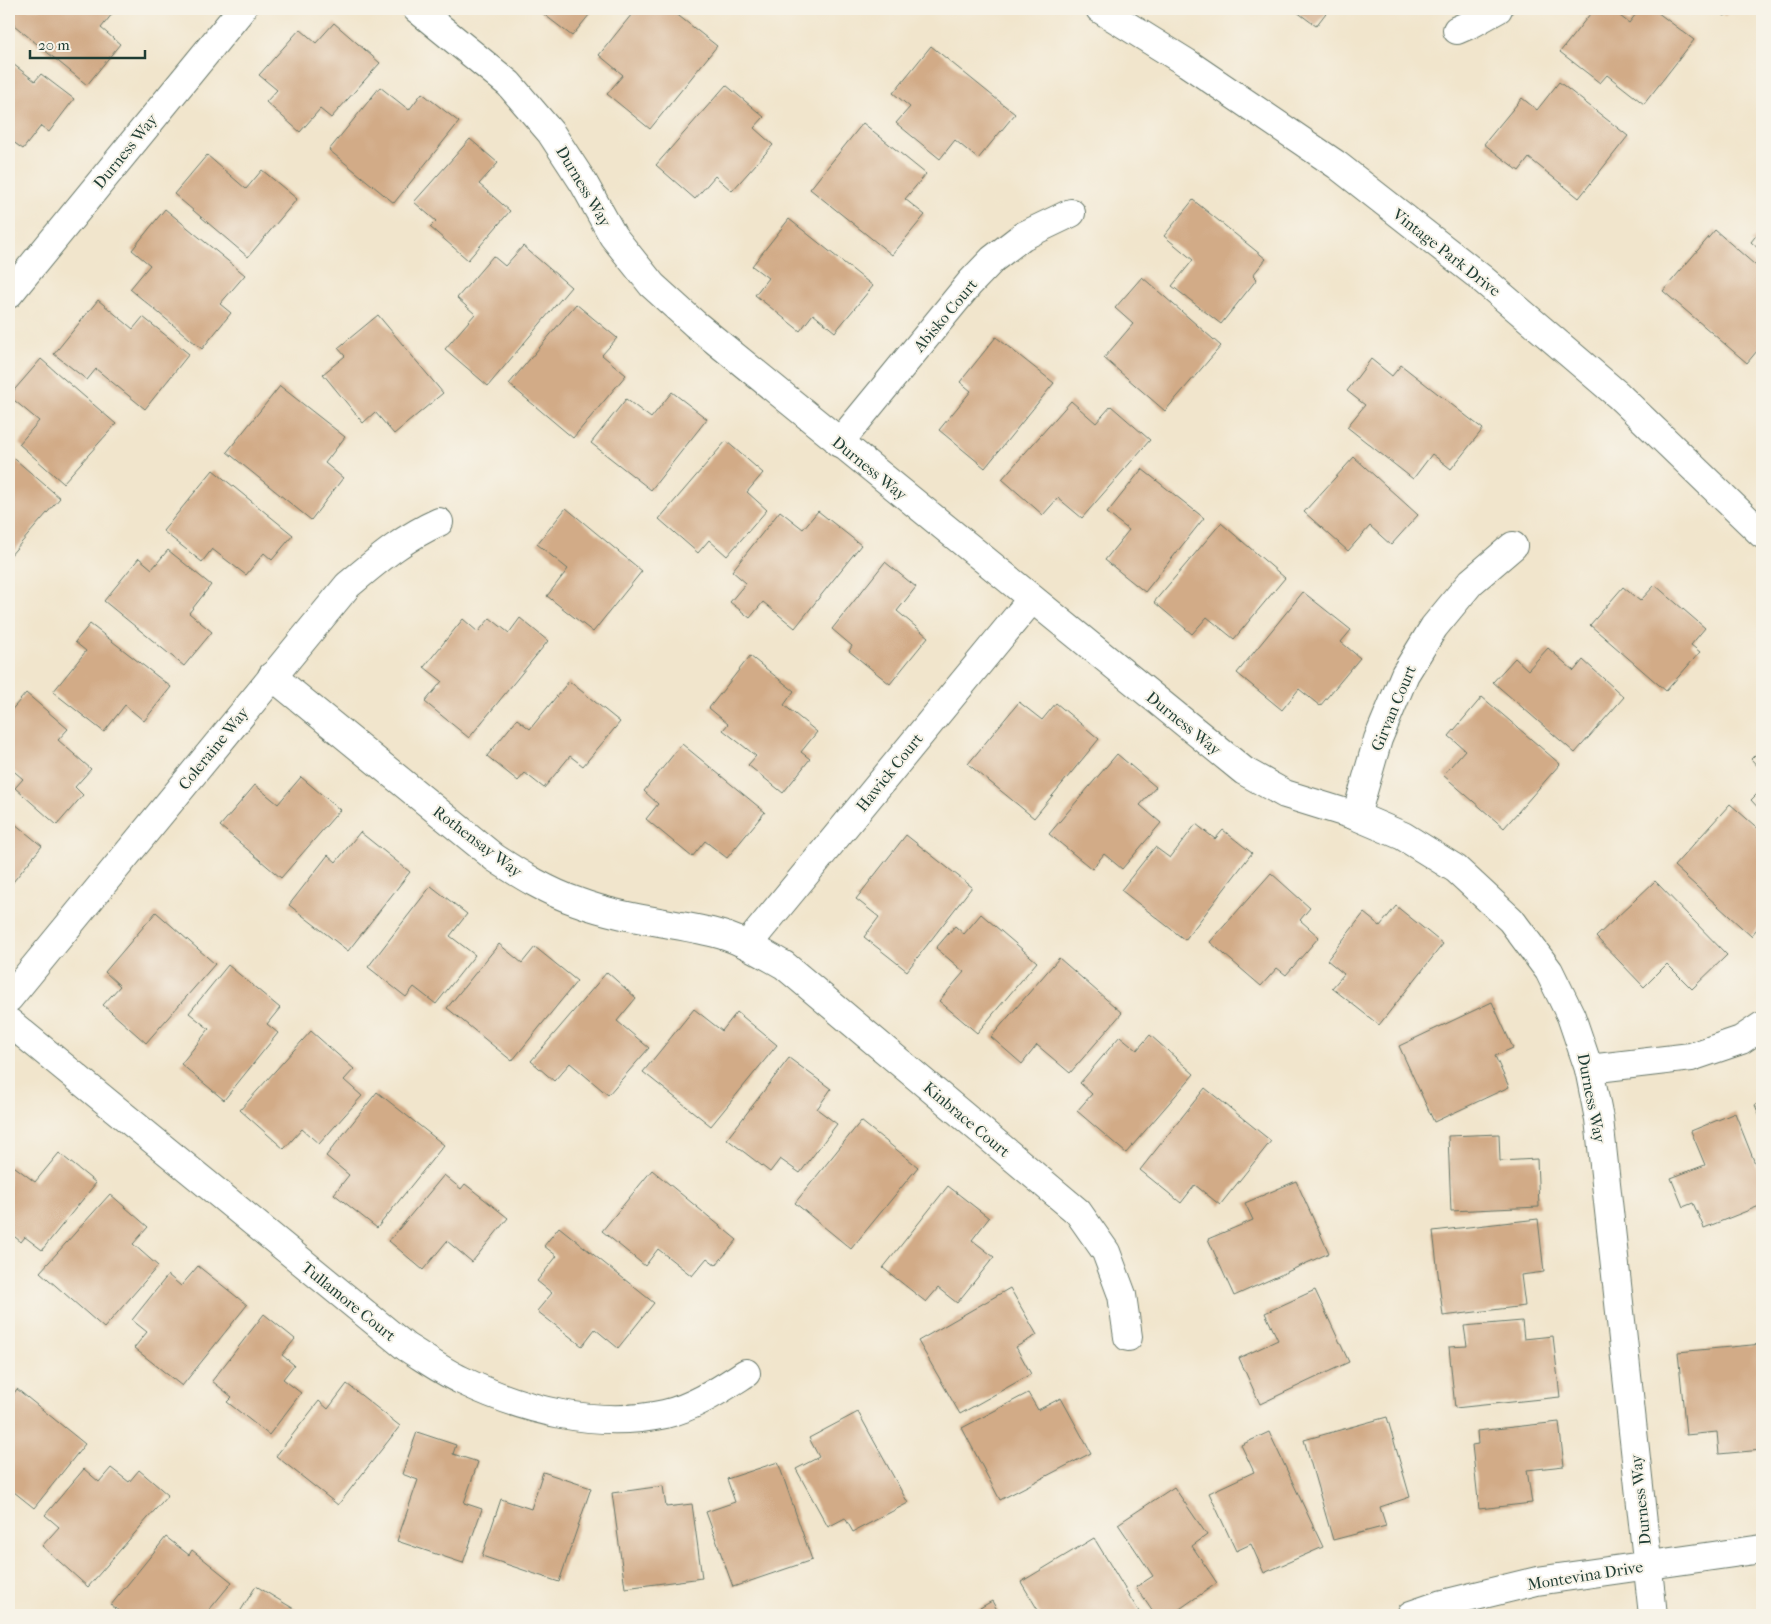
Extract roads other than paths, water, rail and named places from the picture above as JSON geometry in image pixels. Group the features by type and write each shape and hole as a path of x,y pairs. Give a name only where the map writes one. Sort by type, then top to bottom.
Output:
{"street":[{"name":"Durness Way","path":"9,294 242,9"},
{"name":"Durness Way","path":"417,9 509,84 552,133 614,236 652,285 695,324 1244,771 1285,794 1356,816 1402,836 1456,869 1511,920 1548,971 1571,1016 1589,1069 1599,1119 1653,1615"},
{"name":"Vintage Park Drive","path":"1100,9 1187,63 1337,166 1480,277 1618,395 1762,534"},
{"path":"1457,30 1498,9"},
{"name":"Abisko Court","path":"839,442 970,283 993,259 1023,236 1072,212"},
{"name":"Coleraine Way","path":"9,998 348,585 388,550 424,528 439,522"},
{"name":"Girvan Court","path":"1356,816 1378,739 1405,674 1434,627 1471,582 1513,546"},
{"name":"Hawick Court","path":"748,944 1032,600"},
{"name":"Rothensay Way","path":"272,676 495,858 532,882 578,902 635,919 716,933 748,944"},
{"name":"Kinbrace Court","path":"748,944 784,965 1078,1212 1106,1252 1122,1295 1128,1337"},
{"name":"Tullamore Court","path":"9,1022 406,1347 461,1380 513,1402 575,1417 620,1420 666,1414 707,1398 746,1372"},
{"path":"1589,1069 1691,1058 1741,1040 1762,1026"},
{"name":"Montevina Drive","path":"1411,1615 1442,1604 1537,1581 1762,1549"}]}
